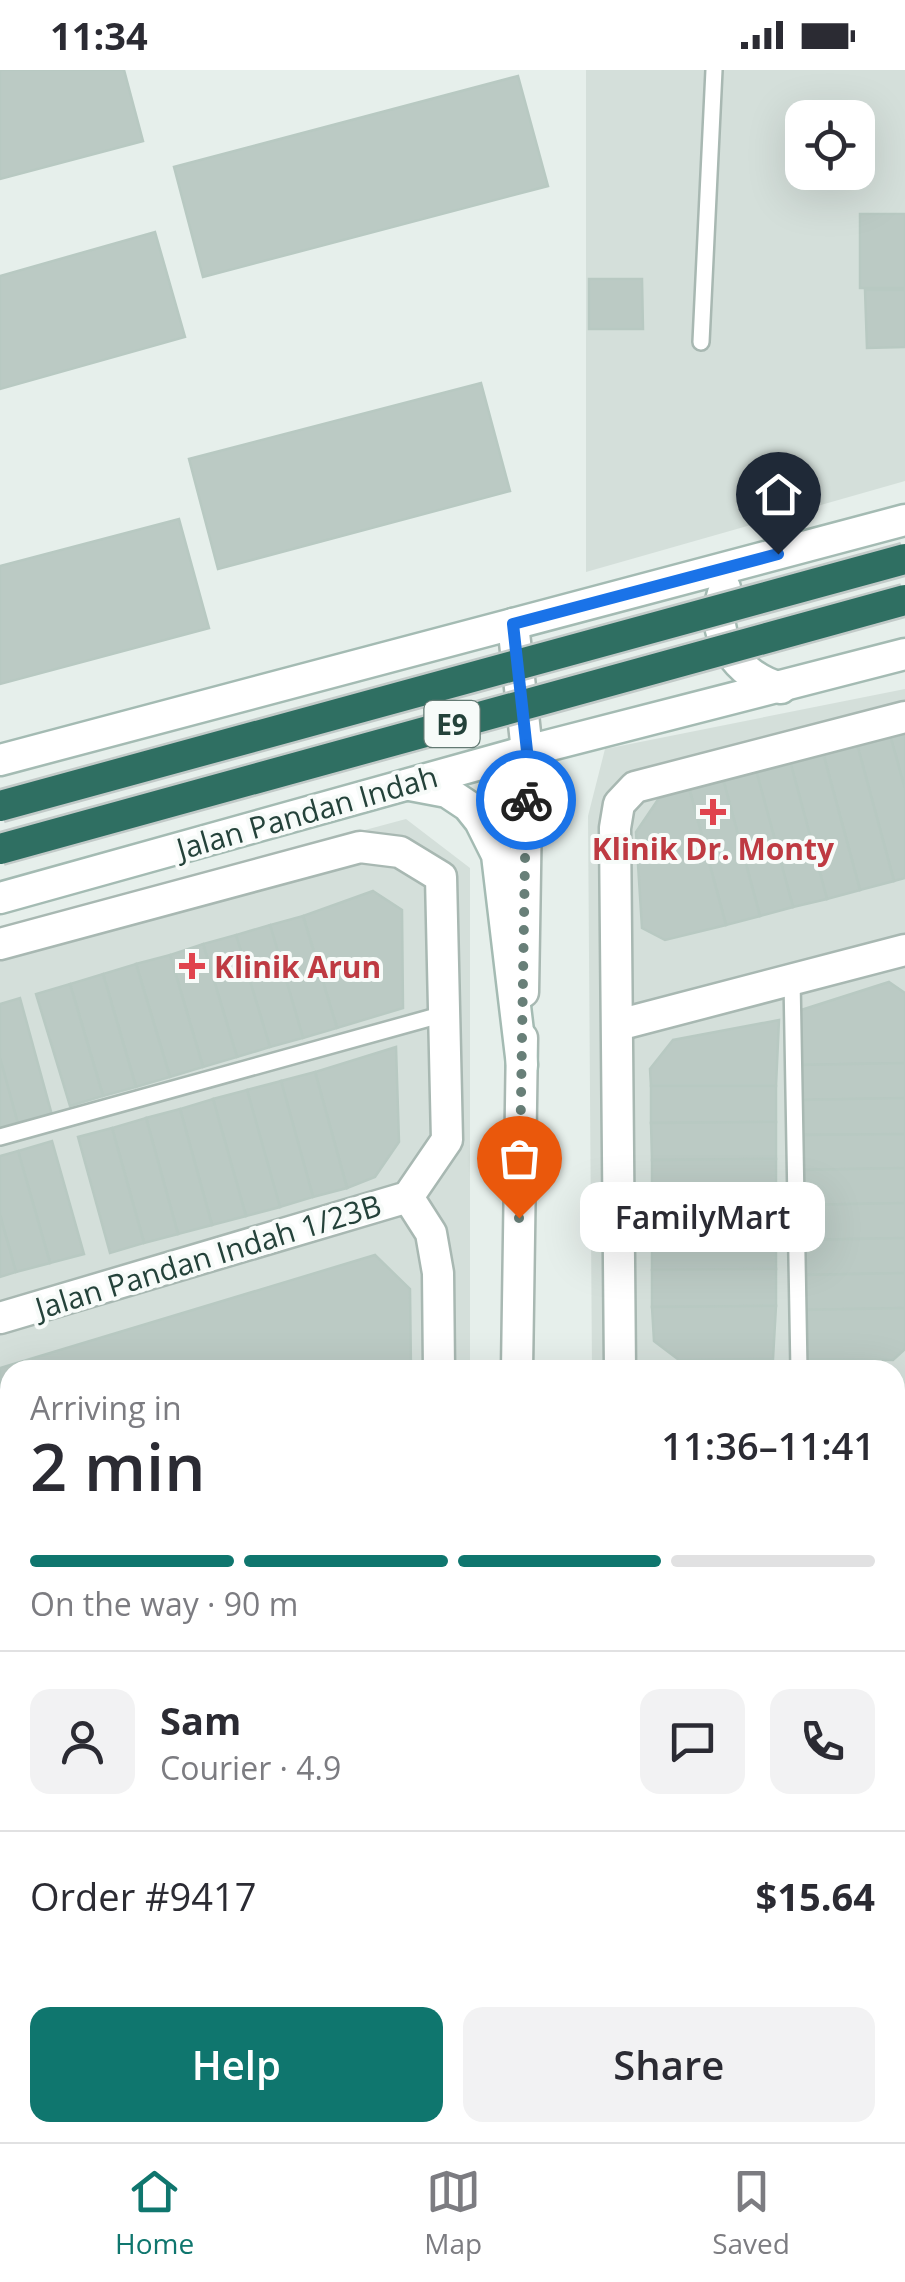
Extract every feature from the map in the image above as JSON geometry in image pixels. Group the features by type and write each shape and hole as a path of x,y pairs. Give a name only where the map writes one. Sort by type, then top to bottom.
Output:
{"highway":[{"name":"E9","path":"0,806 905,559"},
{"name":"E9","path":"0,849 905,600"}],"street":[{"path":"0,760 905,520"},
{"path":"746,562 723,592 718,613 721,632 731,655 747,673 781,688"},
{"path":"513,624 527,751 517,1360"},
{"name":"Jalan Pandan Indah","path":"0,898 527,751 905,654"},
{"path":"620,1360 616,828 619,804 635,787 905,717"},
{"path":"407,784 447,792 468,806 497,854 522,1065"},
{"path":"0,944 360,846 400,852 441,876 444,1014"},
{"path":"618,1025 905,950"},
{"name":"Jalan Pandan Indah 1/23B","path":"0,1318 408,1196 447,1140 444,1014"},
{"path":"408,1196 431,1233 436,1260 438,1360"}],"lane":[{"path":"701,342 714,70"},
{"path":"792,979 799,1360"},
{"path":"0,1137 444,1014"}],"shaded area":[{"path":"586,70 905,70 905,481 586,572"},
{"path":"905,689 905,1360 592,1360 588,816 605,749"},
{"path":"406,819 470,868 470,1360 0,1360 0,928"}],"building":[{"path":"0,70 124,70 143,141 0,179"},
{"path":"518,76 548,186 203,277 174,167"},
{"path":"860,214 905,214 905,288 860,288"},
{"path":"155,232 185,337 0,389 0,276"},
{"path":"589,279 642,279 643,329 589,329"},
{"path":"865,290 905,290 905,347 867,348"},
{"path":"481,383 510,491 218,569 189,459"},
{"path":"179,519 209,628 0,684 0,566"},
{"path":"905,731 905,789 890,735"},
{"path":"890,735 905,789 905,878 894,881 857,744"},
{"path":"857,744 894,881 860,890 823,753"},
{"path":"823,753 860,890 827,899 790,761"},
{"path":"790,761 827,899 793,907 756,770"},
{"path":"756,770 793,907 760,916 723,779"},
{"path":"723,779 760,916 726,925 689,788"},
{"path":"689,788 726,925 665,940 642,928 636,832 659,798"},
{"path":"373,891 402,910 403,1008 337,1028 303,916"},
{"path":"303,916 337,1028 303,1038 270,925"},
{"path":"270,925 303,1038 270,1047 236,935"},
{"path":"236,935 270,1047 237,1057 203,944"},
{"path":"203,944 237,1057 203,1067 170,955"},
{"path":"170,955 203,1067 170,1077 136,964"},
{"path":"136,964 170,1077 136,1087 103,974"},
{"path":"103,974 136,1087 103,1096 70,984"},
{"path":"889,982 905,993 905,1063 797,1065 798,1011"},
{"path":"70,984 103,1096 70,1106 36,994"},
{"path":"20,998 52,1115 18,1124 0,1058 0,1004"},
{"path":"779,1020 776,1086 651,1086 650,1069 673,1040"},
{"path":"396,1047 399,1142 375,1177 347,1188 315,1072"},
{"path":"0,1058 18,1124 0,1129"},
{"path":"905,1063 905,1098 798,1100 797,1065"},
{"path":"315,1072 347,1188 313,1197 281,1081"},
{"path":"281,1081 313,1197 280,1207 247,1090"},
{"path":"651,1086 776,1086 776,1122 651,1123"},
{"path":"247,1090 280,1207 246,1216 213,1099"},
{"path":"905,1098 905,1134 798,1135 798,1100"},
{"path":"213,1099 246,1216 212,1225 180,1109"},
{"path":"180,1109 212,1225 178,1234 146,1118"},
{"path":"146,1118 178,1234 144,1243 112,1128"},
{"path":"776,1122 776,1159 652,1160 651,1123"},
{"path":"112,1128 144,1243 110,1253 78,1137"},
{"path":"905,1134 905,1168 800,1170 798,1135"},
{"path":"52,1141 84,1254 50,1263 18,1151"},
{"path":"18,1151 50,1263 16,1272 0,1215 0,1156"},
{"path":"776,1159 776,1196 652,1197 652,1160"},
{"path":"905,1168 905,1203 800,1205 800,1170"},
{"path":"776,1196 776,1233 652,1233 652,1197"},
{"path":"905,1203 905,1238 801,1240 800,1205"},
{"path":"0,1215 16,1272 0,1277"},
{"path":"652,1233 776,1233 776,1269 652,1270"},
{"path":"905,1238 905,1273 801,1275 801,1240"},
{"path":"375,1255 410,1289 411,1360 27,1360"},
{"path":"776,1269 776,1306 652,1307 652,1270"},
{"path":"905,1273 905,1308 802,1310 801,1275"},
{"path":"776,1306 773,1359 679,1360 654,1341 652,1307"},
{"path":"905,1308 905,1349 893,1360 801,1359 802,1310"}],"way so far":[{"path":"519,1218 526,800"}],"place":[{"name":"Klinik Dr. Monty","path":"713,812"},
{"name":"Klinik Arun","path":"192,966"},
{"name":"FamilyMart","path":"519,1218"}],"route":[{"path":"526,800 527,751 513,624 778,554"}]}
